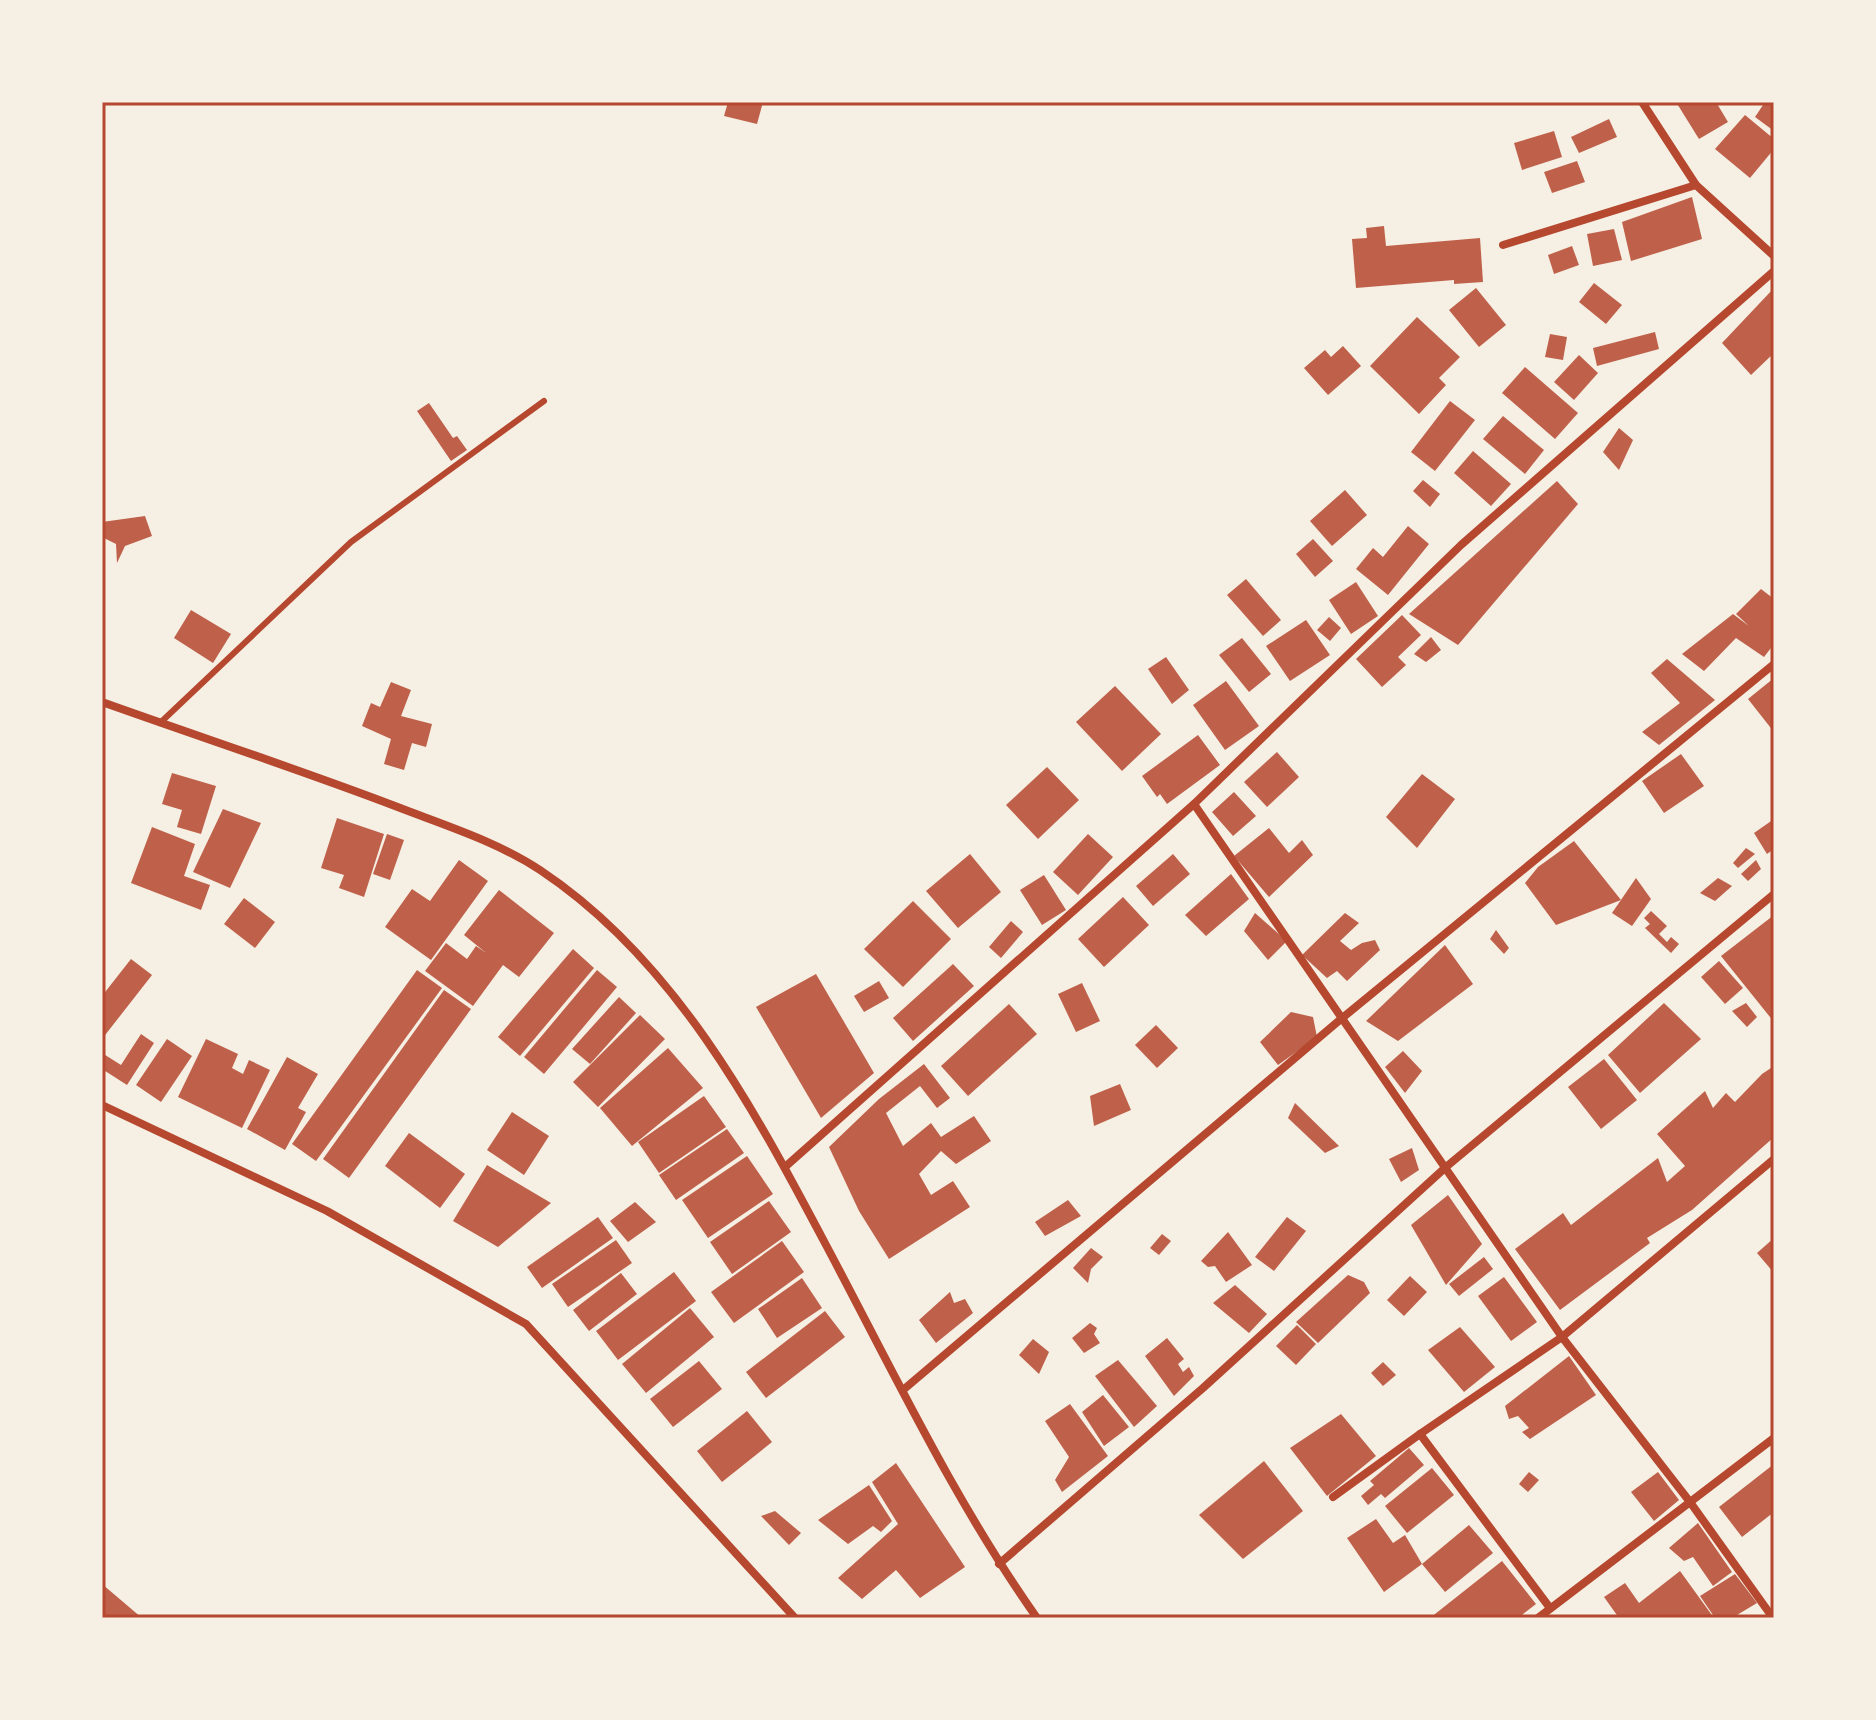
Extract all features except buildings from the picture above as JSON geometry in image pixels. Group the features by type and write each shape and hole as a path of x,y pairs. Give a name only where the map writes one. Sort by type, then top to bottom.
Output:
{"street":[{"path":"1642,102 1696,185 1774,256"},
{"path":"1503,245 1696,185"},
{"path":"785,1167 1194,804 1461,545 1774,271"},
{"path":"903,1390 1341,1019 1774,664"},
{"path":"102,702 470,835 539,869 589,908 653,970 715,1050 785,1167 999,1564 1037,1618"},
{"path":"1194,804 1562,1337 1690,1502 1773,1618"},
{"path":"999,1564 1203,1388 1446,1167 1774,894"},
{"path":"102,1105 327,1211 526,1324 795,1618"},
{"path":"1333,1497 1562,1337 1774,1159"},
{"path":"1420,1434 1550,1608"},
{"path":"1538,1618 1774,1438"}],"lane":[{"path":"160,723 351,542 544,401"}]}
